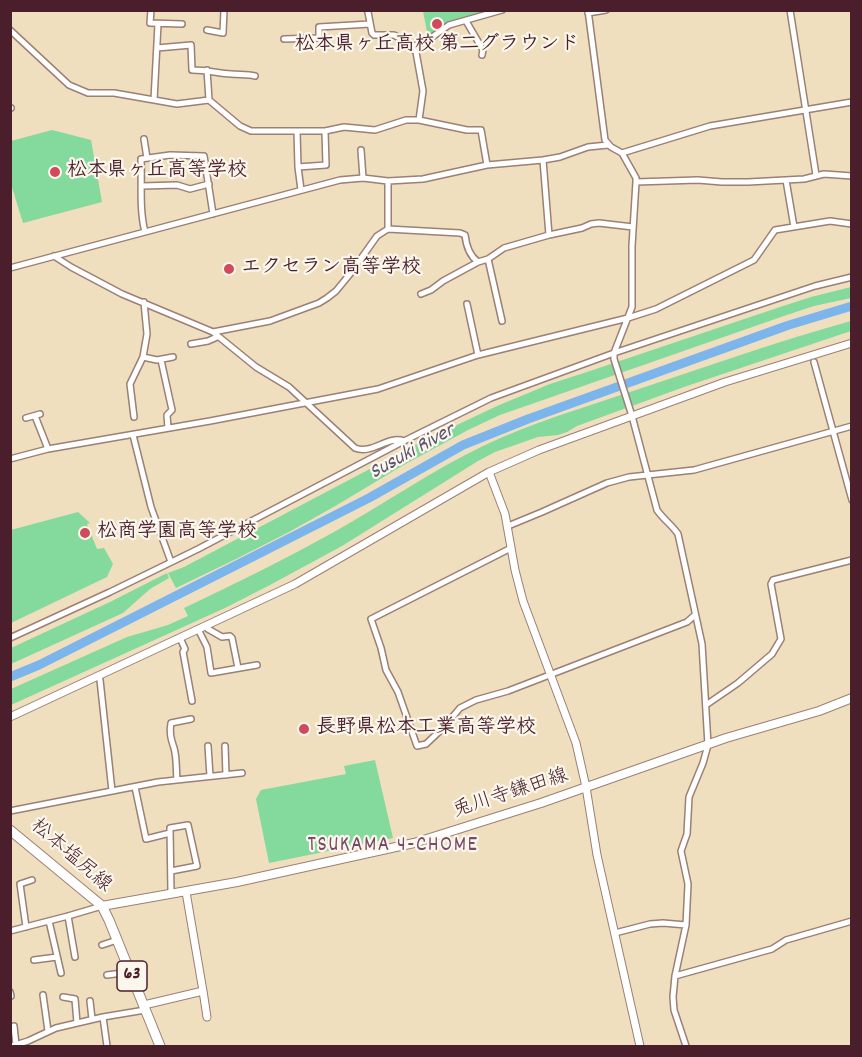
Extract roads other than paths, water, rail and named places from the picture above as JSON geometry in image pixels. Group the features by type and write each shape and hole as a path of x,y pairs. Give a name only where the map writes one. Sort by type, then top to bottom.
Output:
{"main road":[{"name":"兎川寺鎌田線","path":"102,906 186,892 414,843 736,735 819,711 852,698"},
{"name":"松本塩尻線","path":"10,830 102,906 160,1047"}],"street":[{"path":"151,10 150,23 182,24"},
{"path":"207,30 223,33 224,10"},
{"path":"366,10 374,35 394,35 417,52 423,91 419,120"},
{"path":"412,47 428,40 449,26 502,10"},
{"path":"606,10 588,12 605,140 622,153 636,178 632,308 614,356 657,510 678,534 702,644 708,745 704,763 690,797 687,834 681,851 688,884 686,925 673,997 674,1010 686,1047"},
{"path":"790,10 816,175"},
{"path":"465,21 483,50 482,55"},
{"path":"154,100 158,24"},
{"path":"284,39 319,38 319,27 370,24"},
{"path":"10,30 69,85 88,93 114,93 180,104 209,100"},
{"path":"157,48 191,45 192,70 255,76"},
{"path":"207,70 209,100 240,126 251,131 325,131 344,127 375,130 406,120 419,120 453,128 481,130 487,165"},
{"path":"622,153 710,126 852,102"},
{"path":"297,131 301,190"},
{"path":"298,167 326,165 325,131"},
{"path":"144,139 147,158"},
{"path":"10,268 340,180 423,179 487,165 560,157 588,147 608,144"},
{"path":"361,150 363,178"},
{"path":"145,232 141,208 141,159 170,155 203,155 213,214"},
{"path":"543,160 549,235"},
{"path":"636,182 698,180 748,182 804,179 824,174 852,176"},
{"path":"786,180 794,227"},
{"path":"388,181 388,229"},
{"path":"142,186 177,185 190,189 209,184"},
{"path":"11,456 378,389 478,355 656,309 754,260 775,230 830,221 852,224"},
{"path":"421,294 478,262 488,259 504,248 599,223 633,227"},
{"path":"191,344 208,341 215,334 270,321 319,303 336,291 377,236 388,229 460,233 465,235 470,252 478,262"},
{"path":"54,256 122,294 215,334 256,367 290,387 350,444 360,450 367,450 398,439 404,441"},
{"path":"488,259 502,321"},
{"path":"10,638 200,548 491,398 815,286 852,277"},
{"path":"134,417 130,384 143,357 147,334 144,302"},
{"path":"467,304 478,355"},
{"path":"10,717 295,584 489,472 631,414 733,379 811,359 817,353 852,343"},
{"path":"143,357 157,360 173,357"},
{"path":"811,359 852,500"},
{"path":"161,360 172,410 167,415 168,428"},
{"path":"26,418 38,415 48,449"},
{"path":"508,526 607,483 629,477 694,470 852,426"},
{"path":"133,435 151,507 171,562"},
{"path":"489,472 508,526 523,601 576,743 640,1047"},
{"path":"511,548 371,619 386,670 398,692 417,746 426,744 460,708 476,700 508,691 687,622 695,615"},
{"path":"706,705 738,683 772,654 781,639 771,584 773,580 852,560"},
{"path":"206,626 222,637 232,638 238,669"},
{"path":"198,629 207,647 212,673 257,665"},
{"path":"180,638 185,649 183,652 192,701"},
{"path":"99,676 112,791"},
{"path":"177,780 174,748 171,743 171,723 190,719"},
{"path":"208,746 210,776"},
{"path":"225,746 226,775"},
{"path":"10,811 177,780 242,773"},
{"path":"135,787 146,839 170,833"},
{"path":"171,872 197,866 188,825 170,828 171,893"},
{"path":"26,927 20,884 32,880"},
{"path":"186,892 207,1017"},
{"path":"10,931 102,906"},
{"path":"68,916 76,953"},
{"path":"49,921 61,974"},
{"path":"675,976 772,949 786,940 852,921"},
{"path":"615,933 650,924 686,925"},
{"path":"102,945 117,940"},
{"path":"37,958 57,957"},
{"path":"107,975 130,972"},
{"path":"14,1026 14,1046 56,1028 202,991"},
{"path":"43,995 48,1031"},
{"path":"63,998 75,999 77,1023"},
{"path":"90,1001 92,1019"},
{"path":"103,1017 107,1047"}],"waterway":[{"name":"Susuki River","path":"10,677 39,665 369,498 463,445 528,419 789,325 852,306"}],"place":[{"name":"松本県ヶ丘高校 第二グラウンド","path":"437,24"},
{"name":"松本県ヶ丘高等学校","path":"55,172"},
{"name":"エクセラン高等学校","path":"229,269"},
{"name":"松商学園高等学校","path":"85,533"},
{"name":"長野県松本工業高等学校","path":"304,729"}],"district":[{"name":"TSUKAMA 4-CHOME","path":"393,847"}]}
